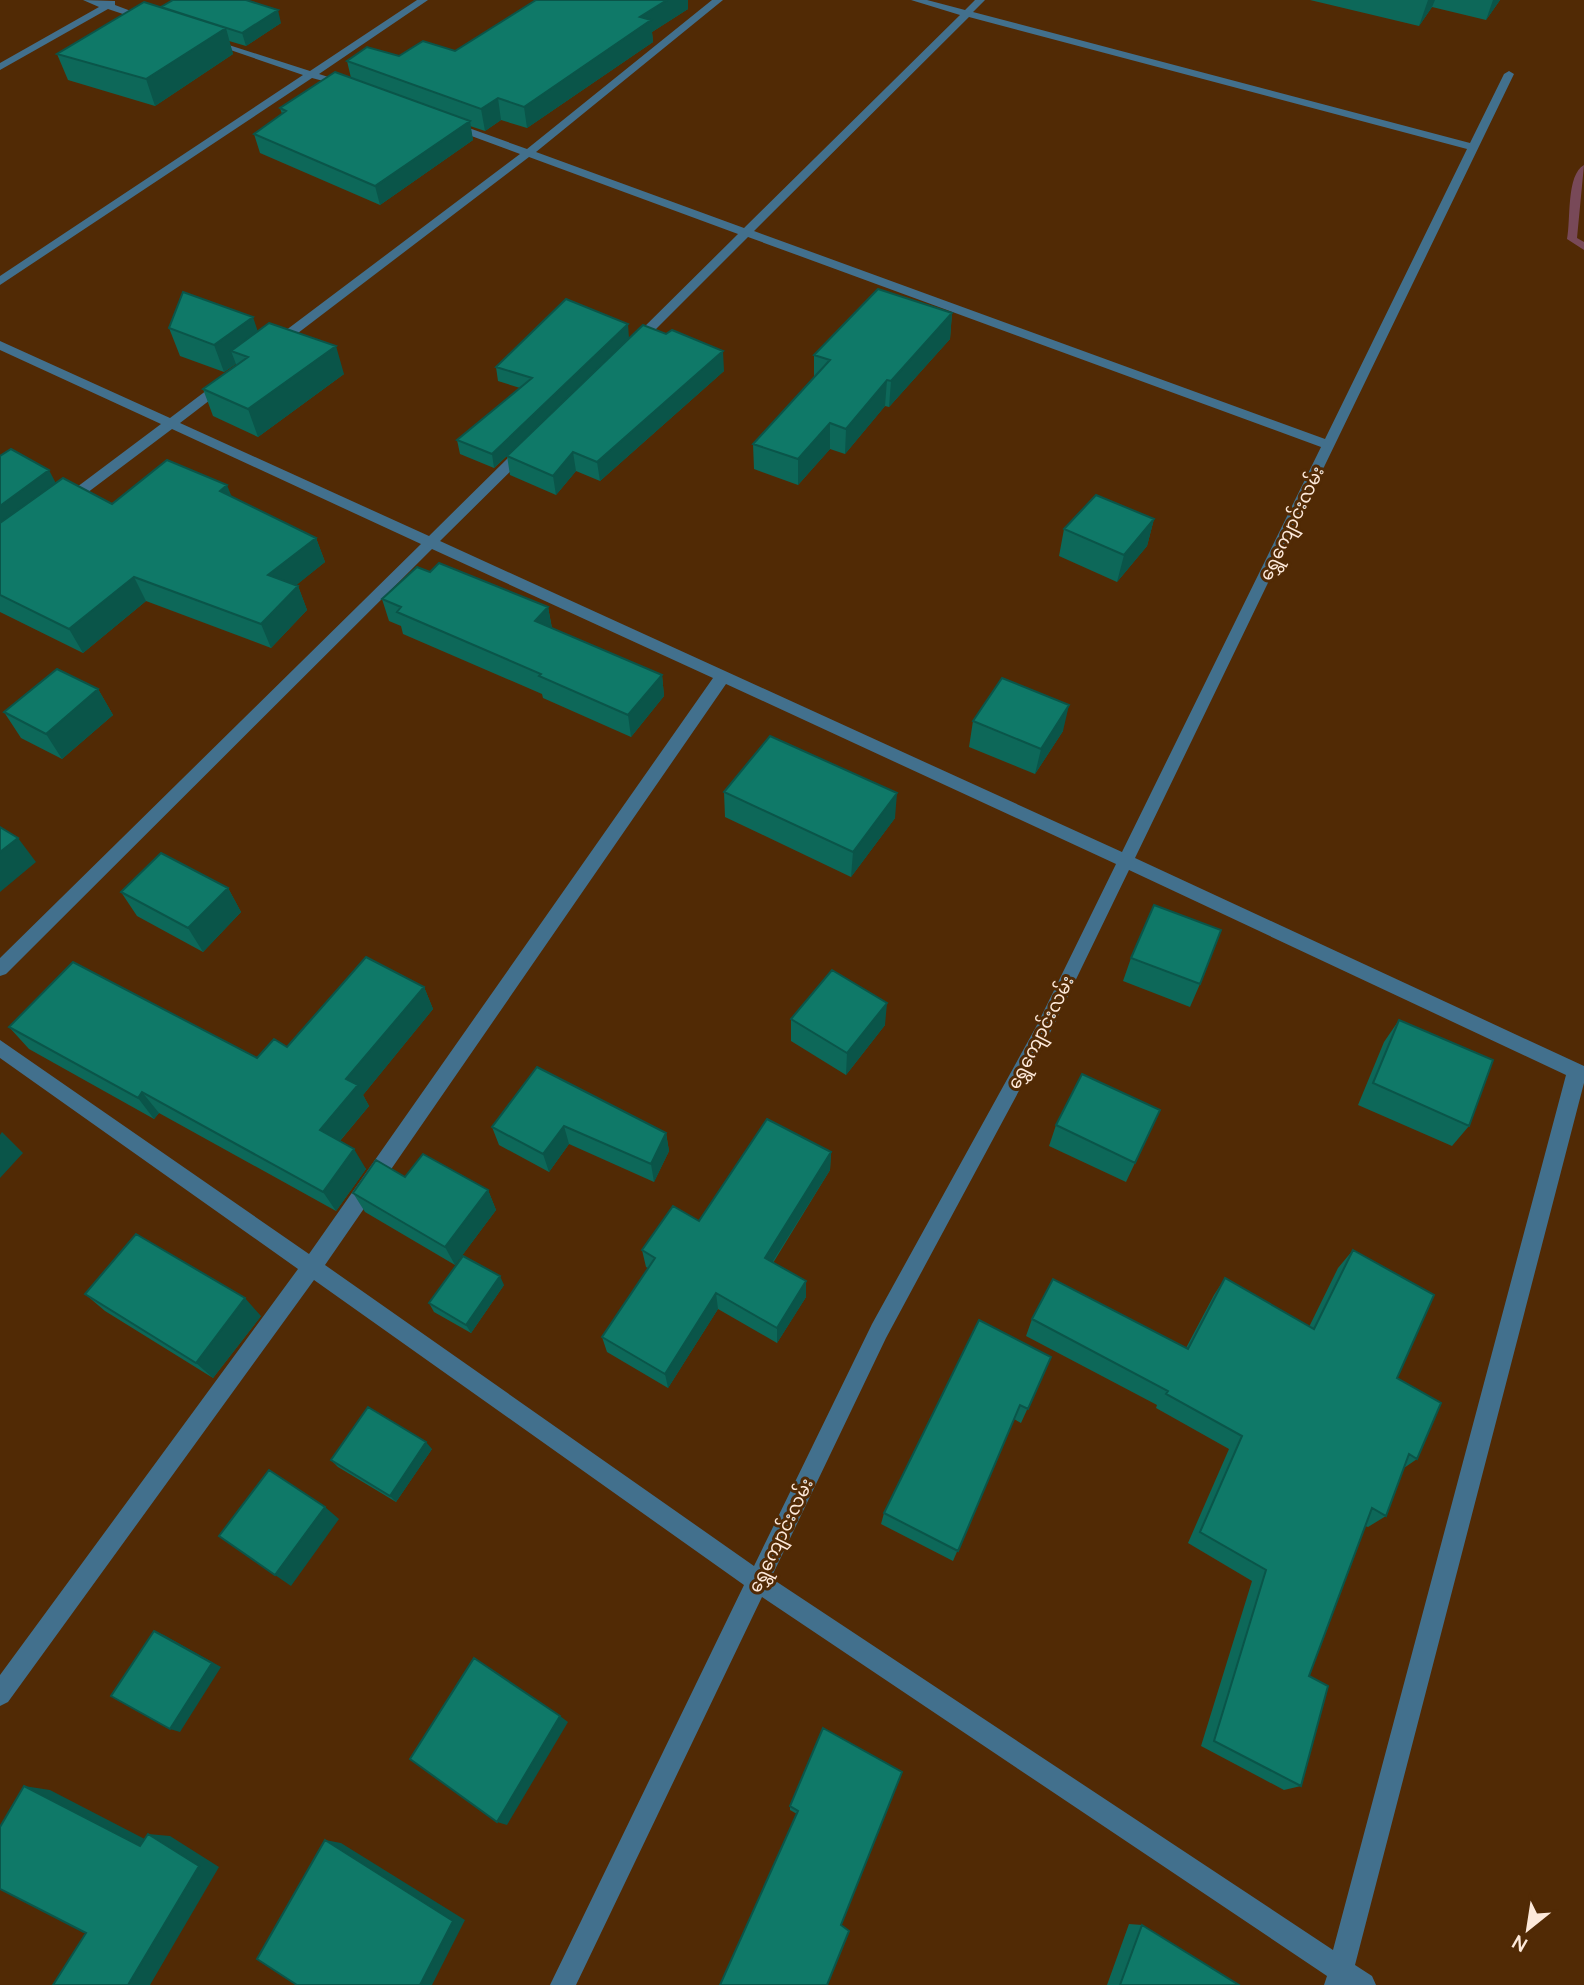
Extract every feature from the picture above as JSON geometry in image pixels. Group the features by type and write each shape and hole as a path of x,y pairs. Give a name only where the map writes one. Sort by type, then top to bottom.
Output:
{"street":[{"path":"88,0 113,3 158,23"},
{"path":"0,281 423,0"},
{"path":"260,355 528,153 718,0"},
{"path":"916,0 1474,147"},
{"path":"628,349 748,233 980,0"},
{"path":"0,67 113,3"},
{"path":"197,36 363,93"},
{"name":"ရွှေကျောင်းလမ်း","path":"564,1985 879,1331 1043,1030 1509,74"},
{"path":"439,120 1329,445"},
{"path":"0,345 1126,861 1580,1073 1339,1977"},
{"path":"53,511 237,372"},
{"path":"0,969 539,436"},
{"path":"0,1694 312,1267 723,677"},
{"path":"0,1048 757,1581 1339,1977 1363,1985"}],"building":[{"path":"173,0 246,0 278,10 242,33 161,7"},
{"path":"536,0 667,0 640,17 651,20 524,107 498,98 481,109 347,61 367,47 399,56 423,41 455,51"},
{"path":"144,2 226,28 146,79 57,54"},
{"path":"335,72 470,121 375,186 254,134 286,111 280,108"},
{"path":"878,289 952,313 891,381 887,380 846,429 830,423 798,459 753,444 830,360 814,355"},
{"path":"183,292 253,317 214,345 169,328"},
{"path":"566,299 628,324 492,454 457,440 532,378 496,367"},
{"path":"269,323 336,346 248,409 203,389 248,357 231,351"},
{"path":"643,325 666,334 672,330 723,351 597,462 573,452 553,476 507,456"},
{"path":"11,449 49,470 0,506 0,456"},
{"path":"167,460 227,485 220,491 316,538 268,575 298,586 261,624 134,577 69,629 0,595 0,523 63,478 112,504"},
{"path":"1096,495 1154,519 1124,555 1064,529"},
{"path":"439,563 548,607 535,621 662,675 628,715 397,612 401,607 382,599 417,567 430,572"},
{"path":"57,669 98,689 46,734 4,712"},
{"path":"1002,678 1069,705 1041,749 973,721"},
{"path":"770,736 897,793 853,852 724,792"},
{"path":"0,827 18,838 0,852"},
{"path":"161,853 228,888 188,928 121,892"},
{"path":"1154,905 1221,930 1200,984 1131,958"},
{"path":"366,957 424,987 346,1079 358,1085 320,1130 354,1149 323,1192 142,1092 138,1098 9,1027 73,962 257,1058 274,1039 287,1047"},
{"path":"832,970 887,1003 847,1053 791,1019"},
{"path":"1399,1020 1493,1060 1469,1126 1373,1083"},
{"path":"537,1067 666,1133 651,1164 564,1126 543,1154 492,1127"},
{"path":"1082,1074 1160,1110 1135,1163 1056,1125"},
{"path":"767,1119 831,1152 765,1258 806,1281 777,1328 716,1293 665,1374 602,1337 655,1258 642,1250 673,1206 699,1221"},
{"path":"423,1154 488,1190 445,1247 353,1193 376,1160 405,1177"},
{"path":"136,1234 245,1298 196,1363 85,1294"},
{"path":"1353,1250 1434,1295 1397,1378 1441,1403 1417,1459 1409,1454 1386,1516 1372,1508 1309,1676 1328,1686 1301,1786 1214,1741 1266,1570 1200,1532 1242,1436 1166,1394 1168,1391 1032,1319 1053,1279 1188,1349 1225,1278 1314,1329"},
{"path":"463,1256 500,1276 466,1325 429,1303"},
{"path":"979,1320 1051,1357 1028,1409 1020,1405 958,1551 884,1513"},
{"path":"368,1407 426,1442 390,1496 331,1460"},
{"path":"269,1470 325,1507 275,1575 219,1536"},
{"path":"154,1631 212,1663 170,1729 111,1696"},
{"path":"474,1658 560,1716 497,1822 410,1759"},
{"path":"823,1728 902,1772 841,1925 849,1931 827,1985 720,1985 798,1811 790,1806"},
{"path":"24,1786 140,1846 148,1834 199,1866 128,1985 53,1985 86,1933 0,1889 0,1827"},
{"path":"325,1840 453,1921 420,1985 297,1985 257,1959"},
{"path":"1142,1925 1239,1985 1120,1985"}],"waterway":[{"path":"1584,168 1577,183 1572,239 1584,247"}]}
